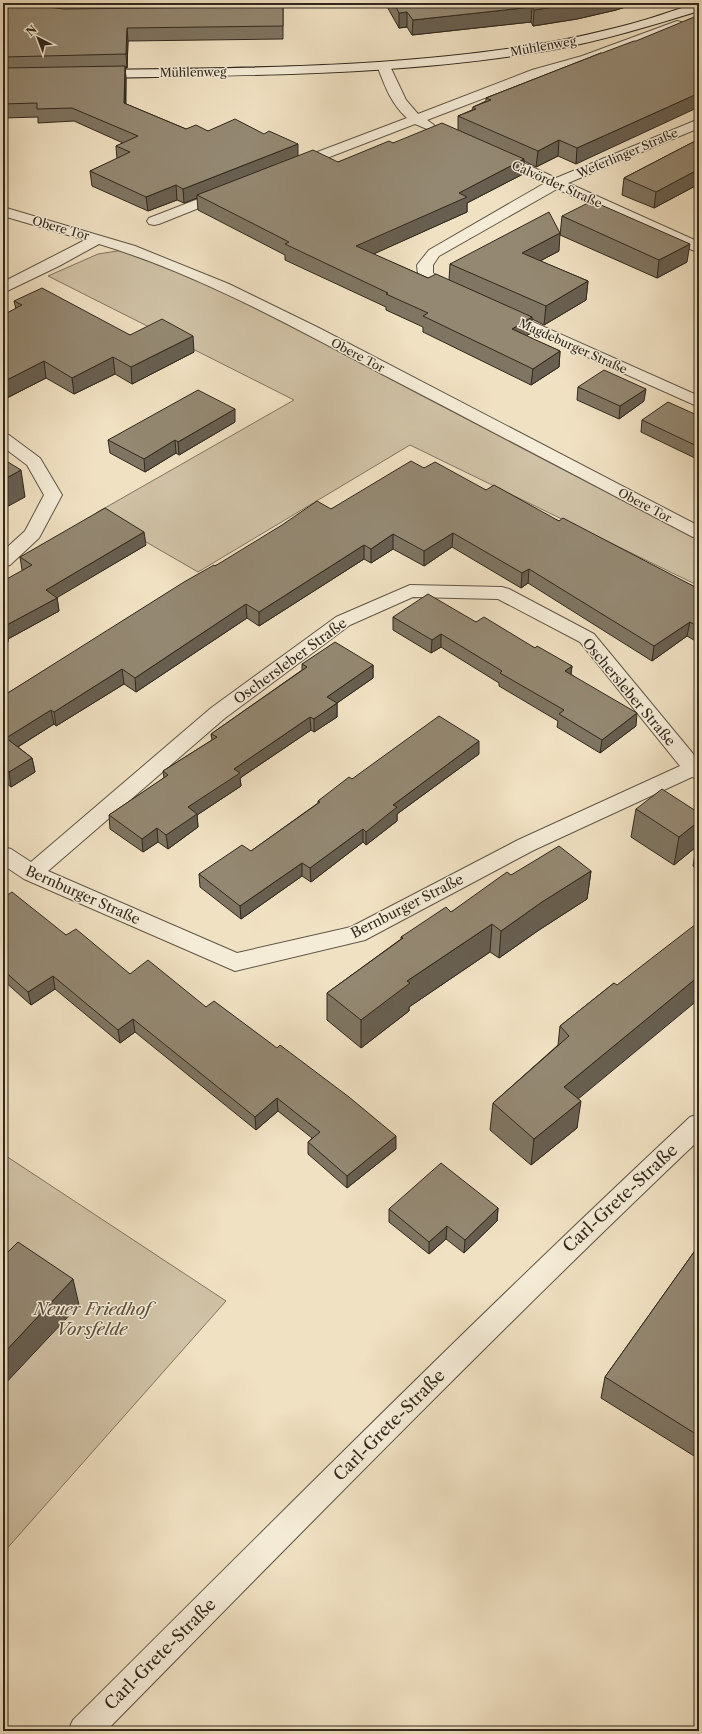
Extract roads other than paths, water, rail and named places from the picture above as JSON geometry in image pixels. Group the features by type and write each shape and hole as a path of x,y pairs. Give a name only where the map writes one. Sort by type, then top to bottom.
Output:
{"street":[{"name":"Mühlenweg","path":"82,74 249,71 432,62 485,56 565,43 664,20 699,7"},
{"name":"Mühlenweg","path":"286,169 537,73 587,59 677,25"},
{"path":"383,65 401,104 408,113 415,119 436,129"},
{"name":"Weferlinger Straße","path":"556,184 699,123"},
{"name":"Calvörder Straße","path":"486,151 699,248"},
{"path":"468,298 440,285 426,275 425,265 434,253 556,184"},
{"path":"154,221 235,189"},
{"name":"Obere Tor","path":"3,211 130,249 224,287 699,533"},
{"path":"3,288 98,239"},
{"name":"Magdeburger Straße","path":"490,308 699,402"},
{"path":"3,439 34,462 52,495 33,534 3,561"},
{"name":"Oschersleber Straße","path":"32,873 218,713 343,621 410,591 502,593 587,638 696,770"},
{"name":"Bernburger Straße","path":"3,854 32,873 235,962 357,934 526,845 696,770"},
{"name":"Carl-Grete-Straße","path":"84,1731 411,1402 582,1234 699,1124"}],"park label":[{"name":"Neuer Friedhof Vorsfelde","path":"92,1319"}]}
